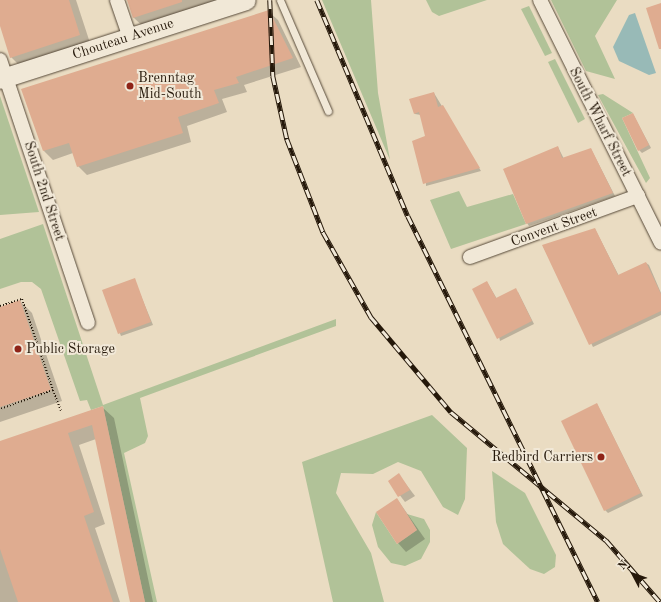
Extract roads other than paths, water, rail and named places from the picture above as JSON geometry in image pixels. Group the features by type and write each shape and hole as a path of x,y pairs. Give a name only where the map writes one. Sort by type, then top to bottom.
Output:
{"street":[{"path":"117,0 130,37"},
{"name":"Chouteau Avenue","path":"2,72 130,37 246,0"},
{"name":"South Wharf Street","path":"540,0 661,243"},
{"name":"South 2nd Street","path":"2,72 88,323"},
{"name":"Convent Street","path":"470,257 638,196"}],"lane":[{"path":"280,0 328,111"}],"water":[{"path":"635,13 656,73 649,75 619,61 613,47 629,15"}],"railway":[{"path":"270,0 273,76 287,139 323,232 371,317 451,412 606,540 660,602"},
{"path":"317,0 408,216 598,602"}],"place":[{"name":"Brenntag Mid-South","path":"130,86"},
{"name":"Public Storage","path":"18,349"},
{"name":"Redbird Carriers","path":"601,457"}]}
